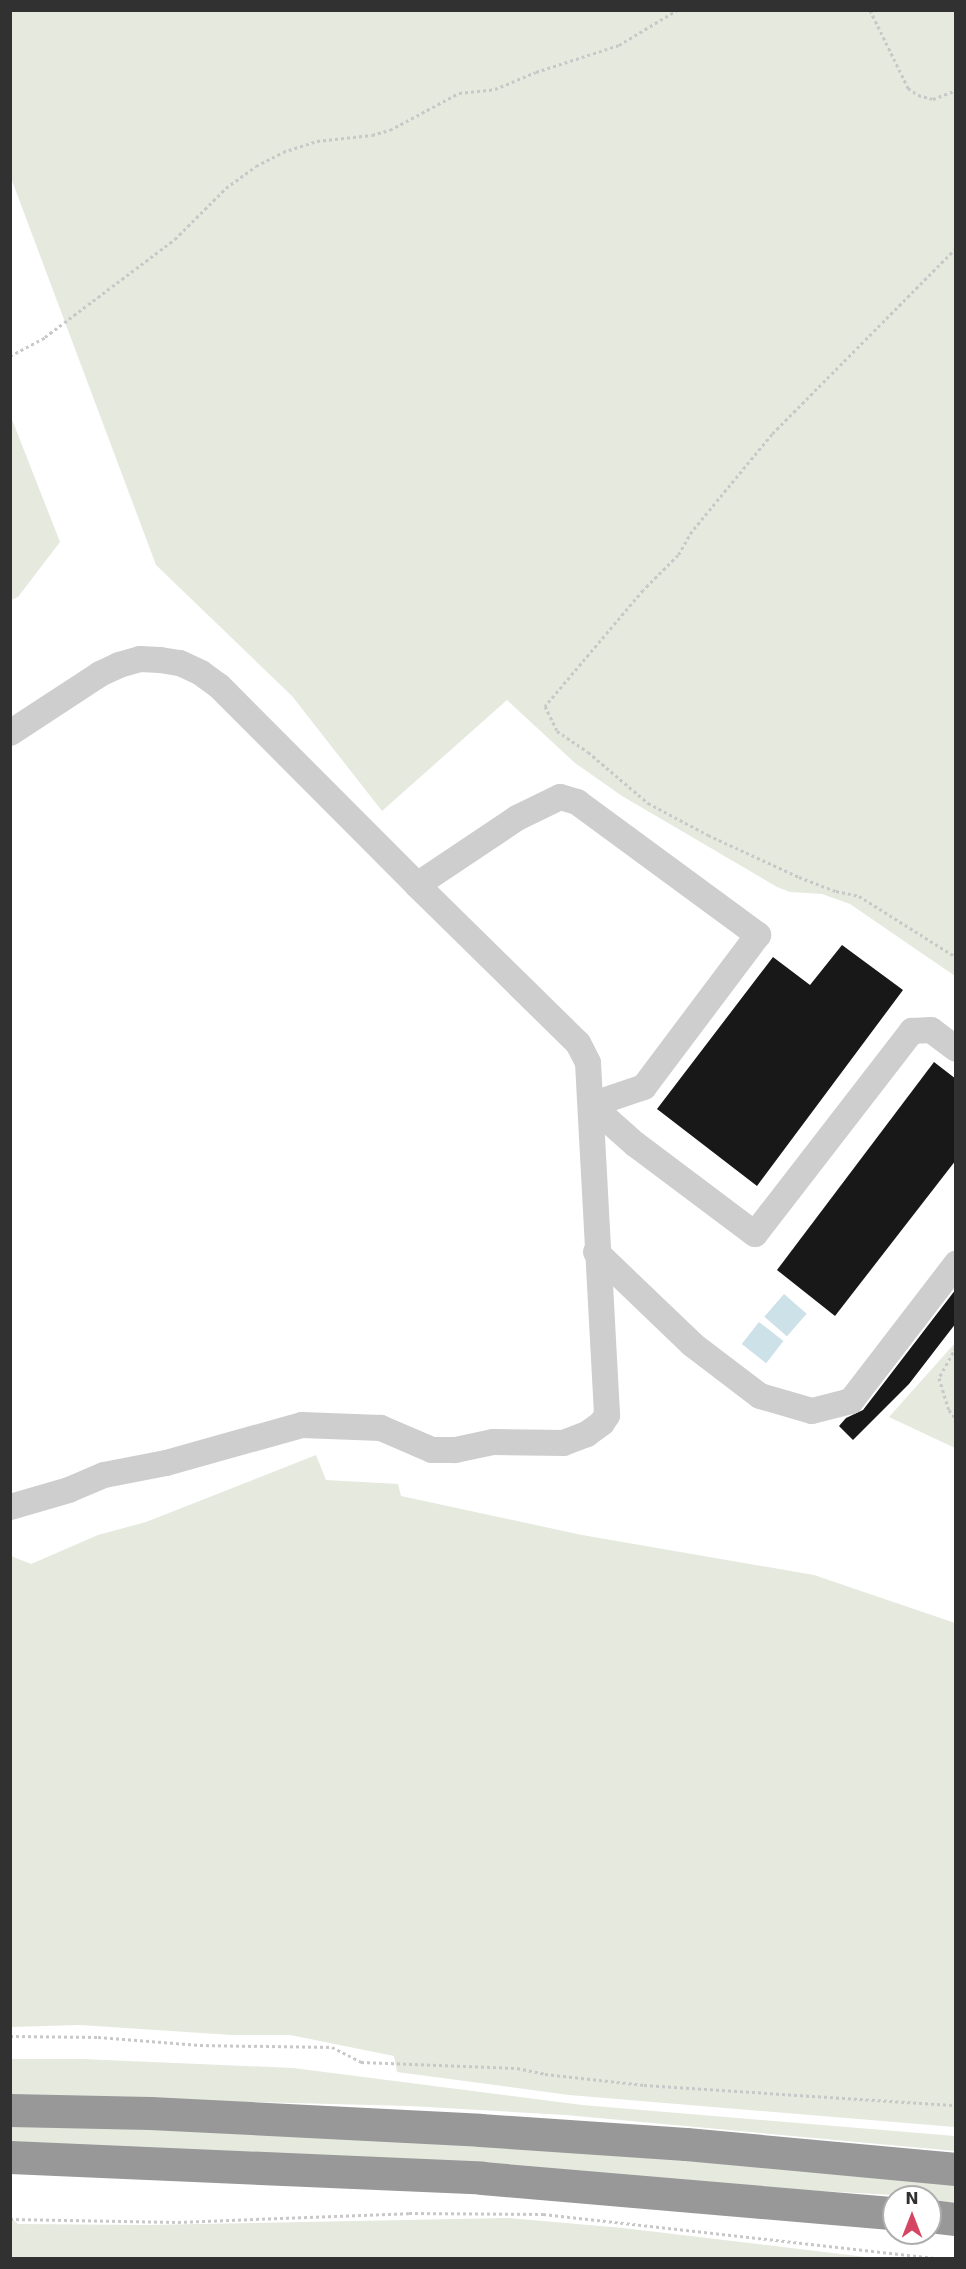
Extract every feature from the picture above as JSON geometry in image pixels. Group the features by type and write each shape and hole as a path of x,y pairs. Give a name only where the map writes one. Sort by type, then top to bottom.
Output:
{"highway":[{"path":"10,2110 480,2130 697,2145 956,2169"},
{"path":"10,2157 471,2178 882,2212"}],"lane":[{"path":"10,734 119,665 140,659 180,663 219,686 578,1043 588,1063 596,1252 607,1415 602,1423 587,1434 564,1443 493,1442 455,1450 432,1450 381,1428 302,1425 166,1463 104,1475 69,1490 10,1507"},
{"path":"417,885 517,818 560,797 578,802 758,935 644,1087 591,1105"},
{"path":"591,1105 635,1144 755,1234 912,1031 931,1030 956,1049"},
{"path":"596,1252 693,1345 760,1396 812,1411 852,1401 956,1264"}],"path":[{"path":"10,356 45,337 175,239 226,188 256,166 317,141 372,135 390,130 459,93 495,89 536,72 619,45 677,10"},
{"path":"870,10 908,88 918,95 933,99 956,90"},
{"path":"956,248 772,434 692,531 678,555 643,590 545,706 557,731 588,752 648,803 708,835 799,877 836,891 859,896 956,957"},
{"path":"956,1347 939,1378 949,1410 956,1419"},
{"path":"10,2036 98,2037 200,2045 332,2047 361,2062 517,2068 545,2074 644,2085 956,2105"},
{"path":"10,2218 178,2222 409,2213 543,2214 935,2259"}],"shaded area":[{"path":"11,10 955,11 955,976 850,904 822,894 790,892 777,887 622,796 575,763 507,700 382,811 292,696 156,565 11,178"},
{"path":"11,417 60,542 18,597 11,600"},
{"path":"955,1343 955,1448 889,1417"},
{"path":"316,1455 326,1480 398,1484 401,1496 582,1535 814,1575 955,1623 955,2127 569,2095 397,2072 394,2056 290,2035 232,2035 80,2025 11,2027 11,1556 31,1564 98,1535 146,1522"},
{"path":"11,2059 82,2059 293,2068 582,2105 955,2136 955,2151 566,2115 410,2106 11,2096"},
{"path":"11,2121 343,2134 955,2181 955,2208 942,2206 942,2185 882,2185 882,2194 11,2146"},
{"path":"11,2218 18,2224 147,2225 508,2218 623,2228 874,2258 11,2258"}],"water":[{"path":"784,1294 807,1314 787,1336 764,1317"},
{"path":"759,1322 783,1341 766,1363 742,1344"}],"building":[{"path":"842,945 903,990 757,1186 657,1109 773,957 810,985"},
{"path":"934,1062 956,1079 956,1160 835,1316 777,1270"},
{"path":"956,1289 956,1323 909,1384 853,1440 839,1426 846,1418 863,1410"}]}
